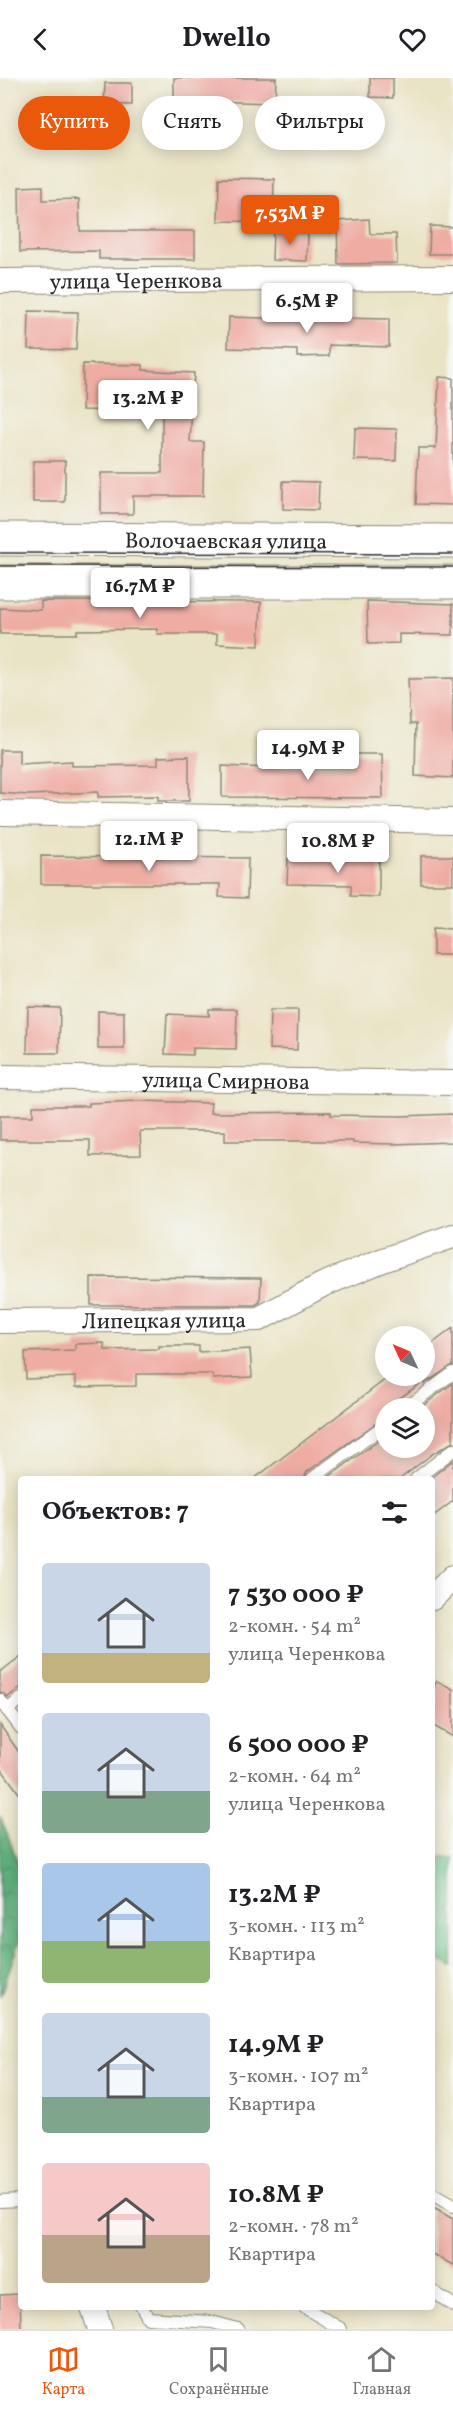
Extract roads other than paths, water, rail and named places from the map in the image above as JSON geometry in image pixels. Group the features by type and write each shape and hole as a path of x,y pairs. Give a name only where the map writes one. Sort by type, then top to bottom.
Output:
{"main road":[{"name":"Волочаевская улица","path":"0,538 453,541"},
{"name":"Волочаевская улица","path":"0,582 453,582"}],"street":[{"name":"улица Черенкова","path":"0,281 453,278"},
{"path":"0,813 453,821"},
{"name":"улица Смирнова","path":"0,1077 453,1083"},
{"name":"Липецкая улица","path":"0,1321 259,1319 322,1285 383,1260 453,1236"},
{"path":"94,2310 100,2329"}],"lane":[{"path":"419,1398 453,1373"},
{"path":"316,1476 375,1432"},
{"path":"420,1476 453,1450"},
{"path":"4,1705 18,1724"},
{"path":"435,2196 453,2206"},
{"path":"0,2201 18,2200"},
{"path":"435,2293 453,2305"},
{"path":"143,2310 148,2318 212,2322 237,2329"},
{"path":"309,2310 341,2329"}],"tram line":[{"path":"0,553 453,554"},
{"path":"0,566 453,567"}]}
